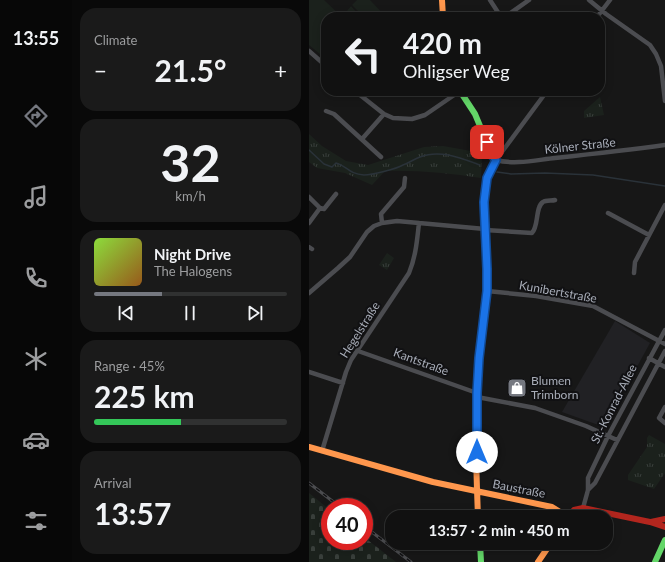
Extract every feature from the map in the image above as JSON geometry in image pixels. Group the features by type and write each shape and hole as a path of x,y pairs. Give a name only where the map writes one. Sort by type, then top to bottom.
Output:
{"street":[{"path":"442,0 443,12"},
{"path":"490,0 498,12"},
{"path":"512,12 529,0"},
{"path":"589,0 605,12"},
{"path":"602,10 610,0"},
{"path":"605,12 649,45 656,54 661,66 665,101"},
{"path":"309,51 321,62"},
{"path":"361,96 384,114 393,118 412,119 425,115 453,96"},
{"path":"464,96 477,115 491,154 496,160"},
{"path":"478,510 477,492 477,395 479,358 487,291 484,202 485,186 489,173 496,160 543,96"},
{"path":"326,111 334,114 381,157"},
{"path":"362,138 384,114"},
{"name":"Kölner Straße","path":"496,160 505,163 603,154 665,145"},
{"path":"382,223 381,214 404,187 405,178"},
{"path":"309,223 320,208 324,209 336,194"},
{"path":"309,197 320,208"},
{"path":"309,293 346,261 367,232 374,226 382,223 397,221 532,233 535,229 540,205 544,202 555,200"},
{"path":"634,273 635,262 665,205"},
{"path":"608,213 649,235"},
{"name":"Hegelstraße","path":"322,452 351,360 409,273 417,248 419,223"},
{"name":"Kunibertstraße","path":"487,291 536,296 593,306 665,344"},
{"name":"St.-Konrad-Allee","path":"583,508 588,490 588,478 608,436 665,330"},
{"name":"Kantstraße","path":"358,351 477,395 535,408 586,426 617,440"},
{"name":"St.-Konrad-Allee","path":"588,490 595,483 665,351"},
{"path":"649,358 665,367"},
{"path":"309,372 343,383"},
{"path":"665,407 659,418 665,423"},
{"name":"Baustraße","path":"309,447 322,452 477,492 552,507 556,510"},
{"path":"583,508 650,522 665,527"},
{"name":"Baustraße","path":"574,510 583,508"},
{"path":"650,522 664,520"},
{"path":"655,562 665,540"},
{"path":"480,550 481,562"},
{"path":"538,562 546,550"}],"shaded area":[{"path":"615,321 650,343 604,427 562,412"}],"green space":[{"path":"309,0 324,0 337,12 321,12 321,55 309,45"},
{"path":"357,0 370,0 381,12 359,12 352,5"},
{"path":"351,6 356,12 346,12"},
{"path":"600,97 604,115 584,118 584,111"},
{"path":"309,134 322,146 346,161 368,165 424,147 443,146 482,153 481,178 433,172 385,171 372,185 345,173 317,168 309,162"},
{"path":"387,253 394,258 387,270 379,265"},
{"path":"649,435 665,444 665,473 654,489 628,480 628,475 647,447 647,438"},
{"path":"309,493 321,503 321,550 373,550 373,544 396,562 309,562"}],"waterway":[{"path":"309,150 324,164 332,167 336,163 340,164 351,172 364,175 390,170 400,167 420,157 435,154 450,155 480,165"},
{"path":"497,172 511,174 545,173 593,175 665,186"}],"railway":[{"path":"309,483 328,498"},
{"path":"373,533 411,562"}],"traffic: fast":[{"path":"463,96 475,114 490,150 496,160 487,178 484,202 487,266"},
{"path":"655,562 665,540"},
{"path":"480,550 481,562"}],"traffic: slow":[{"path":"442,0 443,12"},
{"path":"478,510 476,397 486,301 487,266"},
{"path":"309,447 433,482 552,507 557,510"},
{"path":"538,562 546,550"}],"traffic: jam":[{"path":"574,510 583,508 593,510"},
{"path":"613,514 650,522 665,527"},
{"path":"651,522 665,519"}],"place":[{"name":"Blumen Trimborn","path":"517,388"}],"route":[{"path":"477,452 477,393 479,358 487,291 484,218 485,186 487,178 496,160 491,154 487,142"}]}
